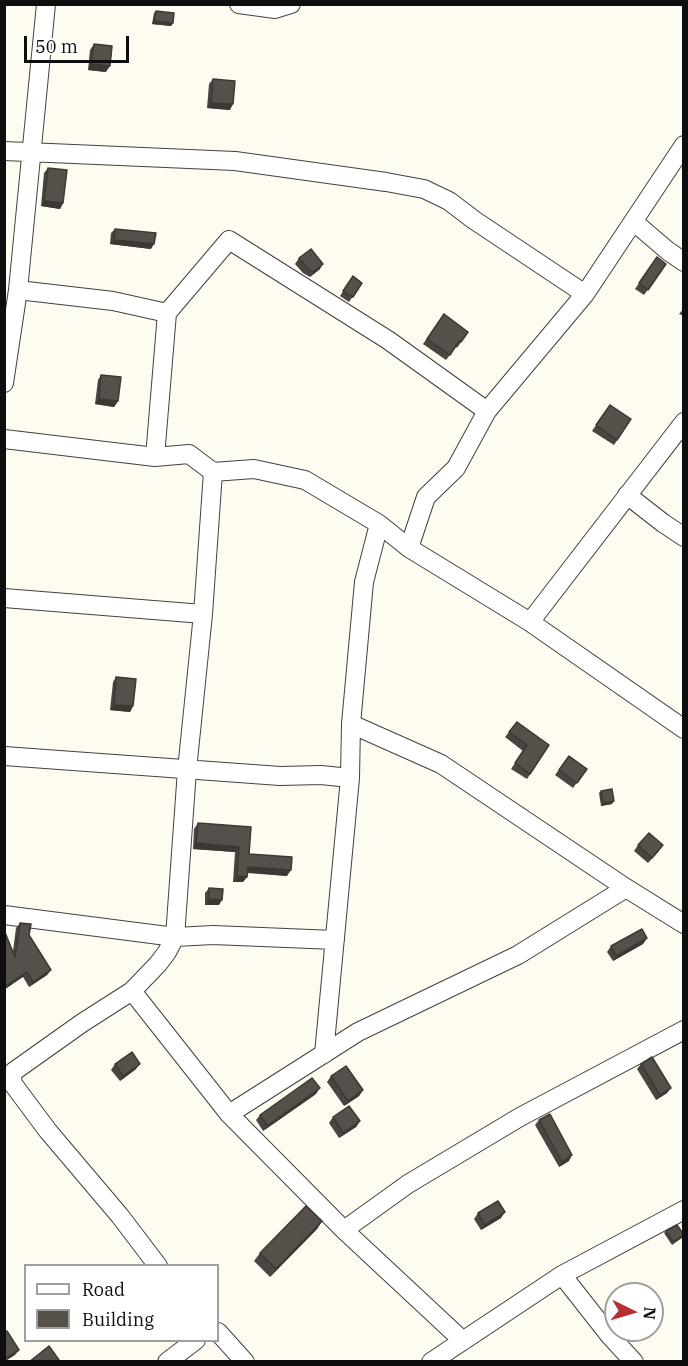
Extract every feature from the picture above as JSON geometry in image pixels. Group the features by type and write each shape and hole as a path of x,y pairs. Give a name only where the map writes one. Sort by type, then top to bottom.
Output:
{"street":[{"path":"4,382 18,290 46,4"},
{"path":"239,4 275,9 291,4"},
{"path":"409,548 426,497 456,468 487,411 585,294 684,145"},
{"path":"4,152 235,161 423,189 449,201 585,294"},
{"path":"634,222 684,262"},
{"path":"154,457 167,313 229,240 388,340 487,411"},
{"path":"18,290 113,301 167,313"},
{"path":"530,622 684,422"},
{"path":"4,439 154,457 189,454 213,472 254,469 305,480 379,524 409,548 530,622 684,729"},
{"path":"156,1264 120,1216 48,1131 12,1078 13,1072 21,1066 132,991 158,964 175,937 213,472"},
{"path":"627,495 684,537"},
{"path":"324,1054 350,778 351,724 364,582 379,524"},
{"path":"4,598 202,614"},
{"path":"351,724 441,764 626,888 684,924"},
{"path":"4,756 280,776 321,775 350,778"},
{"path":"229,1114 358,1032 518,955 626,888"},
{"path":"4,915 175,937 213,935 335,940"},
{"path":"132,991 229,1114 344,1230 463,1341"},
{"path":"344,1230 408,1184 510,1123 684,1030"},
{"path":"431,1362 562,1275 684,1210"},
{"path":"562,1275 610,1336 634,1362"},
{"path":"219,1333 245,1362"},
{"path":"167,1362 195,1342"}],"building":[{"path":"156,11 174,13 173,23 154,21"},
{"path":"94,44 112,46 110,66 91,64"},
{"path":"213,79 235,81 233,104 211,103"},
{"path":"48,168 67,170 63,203 44,201"},
{"path":"115,229 156,233 154,244 114,240"},
{"path":"311,249 323,264 313,272 299,258"},
{"path":"657,257 666,264 648,290 639,283"},
{"path":"353,276 362,283 353,297 343,291"},
{"path":"444,314 468,332 450,355 427,339"},
{"path":"101,375 121,377 118,401 99,399"},
{"path":"610,405 631,419 617,440 596,425"},
{"path":"116,677 136,679 133,706 114,705"},
{"path":"517,722 549,745 530,774 515,763 527,745 509,732"},
{"path":"569,756 587,769 577,783 559,770"},
{"path":"612,789 614,801 603,803 601,791"},
{"path":"198,823 251,827 249,854 292,857 291,870 248,867 247,877 237,876 239,847 196,843"},
{"path":"649,833 663,845 652,858 638,845"},
{"path":"209,888 223,889 222,900 209,899"},
{"path":"20,923 31,924 29,935 51,970 33,982 27,972 4,987 4,930 15,957"},
{"path":"642,929 647,938 616,956 611,946"},
{"path":"132,1052 140,1064 123,1076 115,1064"},
{"path":"652,1057 671,1088 660,1095 641,1064"},
{"path":"346,1066 363,1090 348,1101 331,1076"},
{"path":"312,1078 320,1088 267,1126 260,1115"},
{"path":"349,1106 360,1121 343,1133 333,1117"},
{"path":"550,1114 572,1155 562,1162 539,1120"},
{"path":"498,1201 505,1212 485,1225 478,1213"},
{"path":"306,1206 322,1221 276,1269 260,1253"},
{"path":"677,1225 684,1235 673,1242 666,1231"},
{"path":"7,1331 19,1350 4,1359 4,1333"},
{"path":"49,1346 59,1360 57,1362 29,1362"}]}
